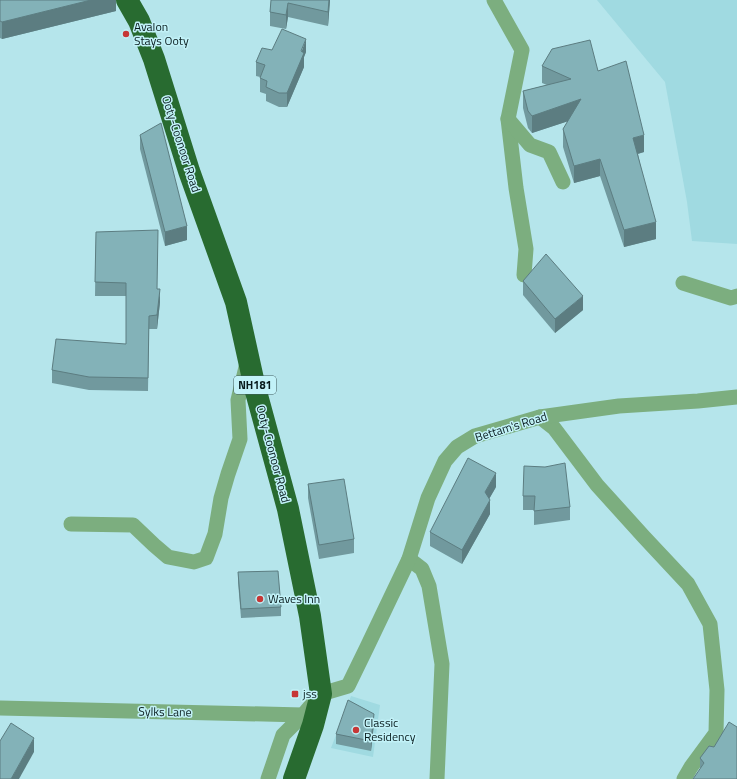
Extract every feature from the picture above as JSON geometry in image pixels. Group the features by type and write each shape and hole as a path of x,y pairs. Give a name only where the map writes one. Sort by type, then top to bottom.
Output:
{"highway":[{"name":"Ooty-Coonoor Road","path":"127,0 139,21 154,60 189,171 236,302 255,388 288,509 310,616 321,694 313,725 294,779"}],"street":[{"path":"494,0 522,50 508,119 516,188 526,249 524,275"},
{"path":"508,119 530,145 549,152 563,182"},
{"path":"683,283 731,298 737,296"},
{"path":"71,524 133,525 168,557 194,562 206,558 215,534 221,498 240,440 238,400 248,356"},
{"name":"Bettam's Road","path":"321,694 348,686 408,559 428,498 445,462 457,447 475,436 540,417 619,406 737,397"},
{"path":"540,417 554,428 598,485 688,584 710,624 717,690 716,733 684,779"},
{"path":"408,559 422,569 429,586 442,664 437,779"},
{"path":"268,779 283,735 321,694"},
{"name":"Sylks Lane","path":"0,708 303,715"}],"shaded area":[{"path":"597,0 737,0 737,244 692,241 687,202 665,82"},
{"path":"351,696 380,705 373,757 331,748"}],"building":[{"path":"0,0 91,0 2,22 0,21"},
{"path":"271,0 329,0 328,12 288,3 286,15 270,12"},
{"path":"282,29 306,39 301,51 304,53 287,93 279,93 266,87 267,81 260,78 265,65 256,62 262,48 272,50"},
{"path":"590,40 598,71 626,61 644,135 633,138 656,222 624,230 600,159 574,166 563,129 581,99 532,116 528,111 523,91 571,79 542,66 552,49"},
{"path":"161,123 187,226 165,232 140,135"},
{"path":"158,230 157,289 160,289 157,315 149,316 148,378 89,377 52,370 56,339 126,344 126,283 95,282 96,232"},
{"path":"546,254 583,296 555,319 523,281"},
{"path":"468,458 496,473 485,492 490,500 462,550 430,532"},
{"path":"565,463 570,507 534,511 535,496 523,496 524,466 545,467"},
{"path":"344,479 354,539 319,545 308,484"},
{"name":"Waves Inn","path":"278,571 281,607 241,609 238,572"},
{"path":"348,700 374,714 371,741 336,734"},
{"path":"729,722 737,727 737,779 693,779 704,763 700,758 709,746 714,747"},
{"path":"11,723 34,738 11,779 0,779 0,741"}],"place":[{"name":"Avalon Stays Ooty","path":"126,34"},
{"name":"Waves Inn","path":"260,599"},
{"name":"jss","path":"295,694"},
{"name":"Classic Residency","path":"356,730"}]}
